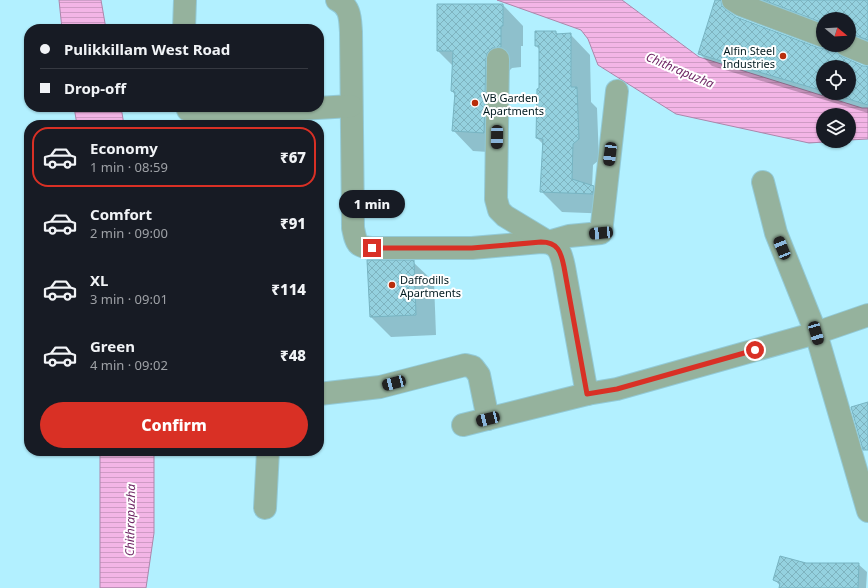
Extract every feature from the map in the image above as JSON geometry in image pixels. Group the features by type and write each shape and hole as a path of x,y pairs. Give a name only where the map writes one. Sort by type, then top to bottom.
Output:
{"street":[{"path":"184,24 185,0"},
{"path":"337,0 345,6 349,12 351,32 353,228 355,239 361,247 472,248 548,242 569,236 601,233 618,91"},
{"path":"733,0 741,5 816,33"},
{"path":"856,49 868,54"},
{"path":"498,59 496,199 499,210 505,216 548,242 559,250 562,255 587,394"},
{"path":"324,108 351,106"},
{"path":"193,112 214,114 248,112"},
{"path":"762,182 776,233 816,333 868,510"},
{"path":"462,425 587,394 617,389 816,333 868,315"},
{"path":"324,393 380,387 465,365 473,368 479,375 488,419"},
{"path":"265,508 268,456"}],"water":[{"path":"59,0 101,0 105,24 61,24"},
{"name":"Chithrapuzha","path":"497,0 622,0 699,57 816,94 816,100 836,100 862,108 868,108 868,139 856,140 856,108 816,108 816,143 809,143 676,114 598,65 588,39 581,30"},
{"path":"75,112 122,112 123,120 76,120"},
{"name":"Chithrapuzha","path":"100,456 154,456 154,533 146,588 100,588"}],"building":[{"name":"Alfin Steel Industries","path":"715,0 721,0 722,6 736,17 816,47 816,52 836,52 850,60 816,60 816,89 698,54"},
{"path":"763,0 868,0 868,40 856,36 856,12 816,12 816,20"},
{"path":"437,4 503,4 501,47 492,48 487,53 486,59 484,133 452,131 455,92 451,91 453,51 437,51"},
{"path":"535,31 556,31 556,34 571,33 571,87 577,87 579,139 573,144 572,179 594,186 593,194 540,192 543,139 536,138 537,89 539,88 539,46 535,46"},
{"name":"Alfin Steel Industries","path":"856,63 863,66 868,66 868,105 852,100 856,100"},
{"name":"Daffodills Apartments","path":"367,260 414,260 416,315 370,317"},
{"path":"868,402 868,450 863,450 851,407"},
{"path":"780,556 806,563 859,563 858,588 779,588 780,583 773,580"}],"place":[{"name":"Alfin Steel Industries","path":"783,56"},
{"name":"VB Garden Apartments","path":"475,103"},
{"name":"Daffodills Apartments","path":"392,285"}],"route":[{"path":"372,248 472,248 541,242 548,242 555,246 562,255 587,394 617,389 755,350"}]}
